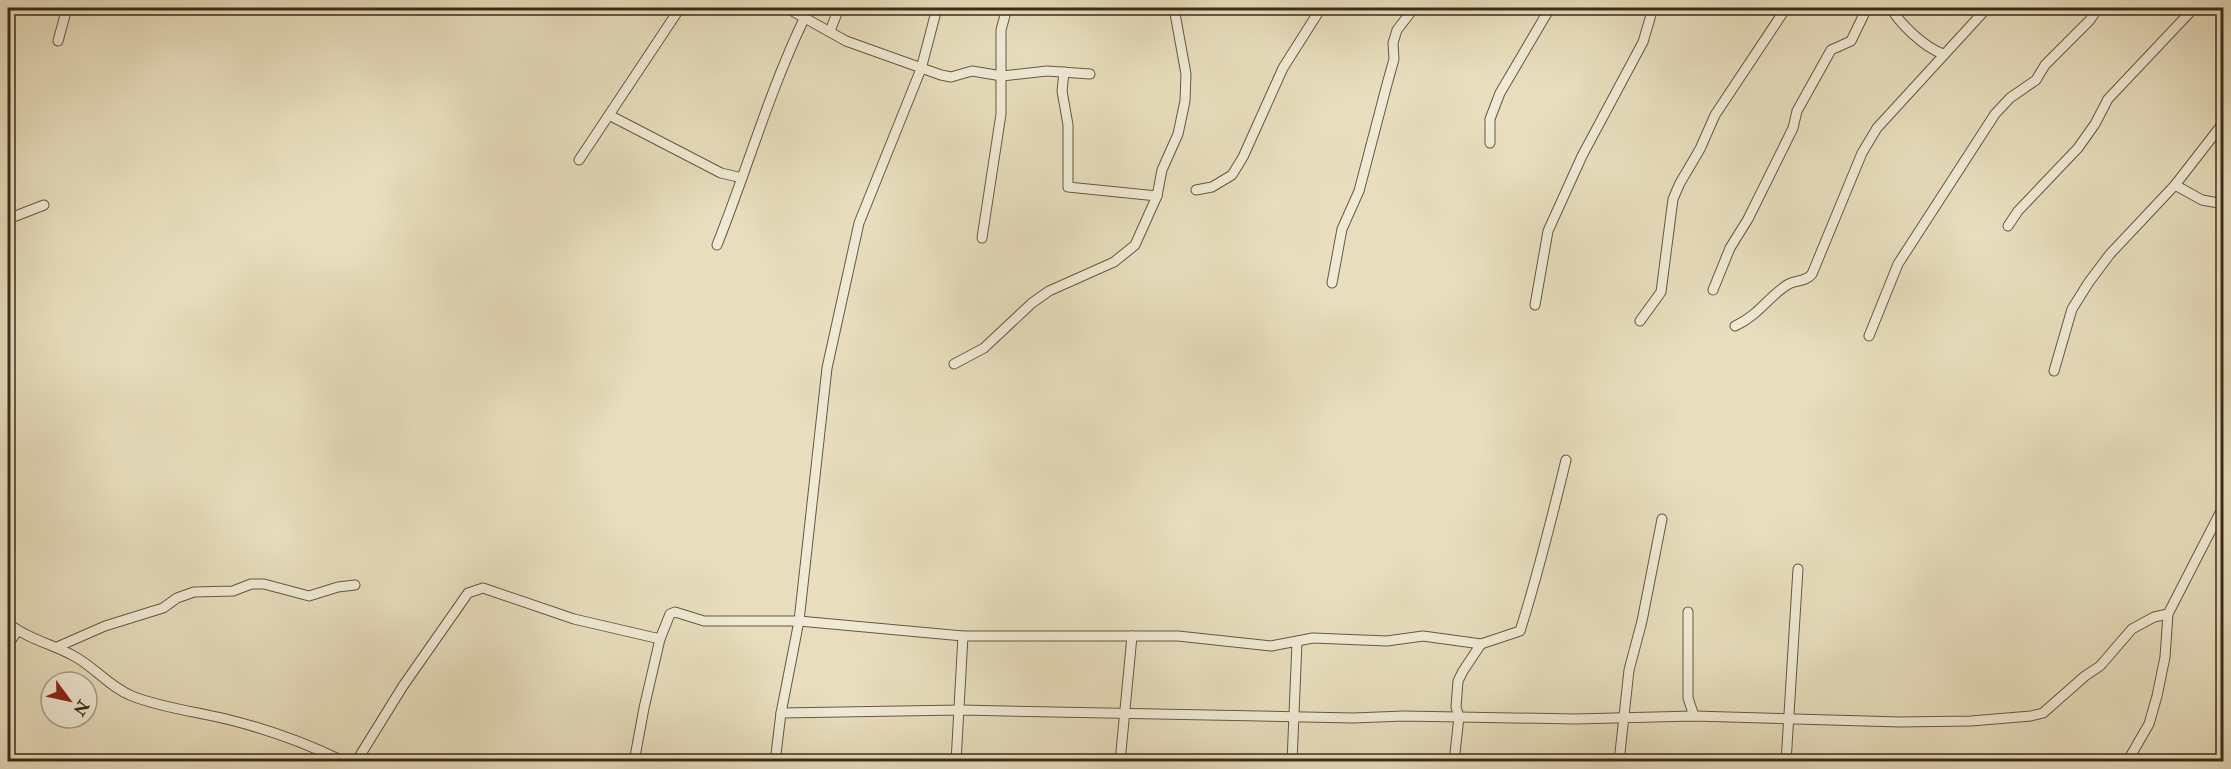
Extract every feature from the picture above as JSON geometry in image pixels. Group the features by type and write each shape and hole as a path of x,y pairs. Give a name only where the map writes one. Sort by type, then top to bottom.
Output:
{"street":[{"path":"58,41 67,8"},
{"path":"579,160 680,8"},
{"path":"787,8 846,41 921,69 951,77 972,71 1002,76 1047,71 1090,74"},
{"path":"830,31 839,8"},
{"path":"775,762 781,713 799,621 827,368 846,279 859,223 921,69 937,8"},
{"path":"982,238 1001,114 1001,30 1007,8"},
{"path":"954,364 984,348 1032,303 1049,291 1114,262 1135,245 1157,196 1162,170 1178,134 1185,101 1186,74 1174,8"},
{"path":"1197,190 1212,187 1232,175 1243,157 1283,68 1321,8"},
{"path":"1332,284 1342,229 1359,191 1394,59 1393,43 1397,30 1414,8"},
{"path":"1490,143 1490,119 1500,93 1550,8"},
{"path":"1535,305 1548,231 1582,156 1643,42 1653,8"},
{"path":"1641,321 1660,292 1673,199 1680,183 1700,149 1715,116 1786,8"},
{"path":"1713,290 1723,262 1748,219 1793,128 1797,111 1831,51 1851,41 1867,8"},
{"path":"1891,8 1897,19 1926,45 1943,54"},
{"path":"1735,326 1768,304 1787,285 1809,278 1862,153 1877,128 1987,8"},
{"path":"1869,336 1898,264 1995,114 2010,98 2036,80 2045,66 2090,20 2098,8"},
{"path":"2008,226 2018,211 2078,148 2095,124 2108,99 2194,8"},
{"path":"717,245 784,60 804,19"},
{"path":"1064,72 1062,91 1068,125 1068,187 1157,196"},
{"path":"609,115 721,173 742,178"},
{"path":"2054,371 2072,309 2089,282 2110,254 2175,185 2223,122"},
{"path":"2175,185 2202,200 2223,204"},
{"path":"8,219 44,206"},
{"path":"634,762 660,639 670,614 675,612 704,621 799,621 963,636 1178,636 1272,646 1313,638 1387,641 1423,636 1481,644 1520,631 1542,557 1566,460"},
{"path":"2127,762 2149,724 2155,705 2165,657 2168,614 2223,505"},
{"path":"1619,762 1626,717 1629,670 1649,591 1662,519"},
{"path":"1786,762 1798,569"},
{"path":"57,647 105,626 163,608 177,598 194,592 232,591 251,584 264,584 309,596 338,587 355,585"},
{"path":"356,762 403,686 468,593 483,588 574,619 660,639"},
{"path":"1688,612 1688,698 1694,716"},
{"path":"781,713 960,710 1126,715 1694,716 1971,721 2043,713 2085,676 2100,666 2132,629 2154,617 2168,614"},
{"path":"8,623 12,630 57,647 98,671 116,689 134,697 282,736 345,762"},
{"path":"8,645 12,630"},
{"path":"956,762 963,636"},
{"path":"1120,762 1132,636"},
{"path":"1292,762 1297,642"},
{"path":"1454,762 1459,717 1456,706 1458,681 1481,644"}]}
